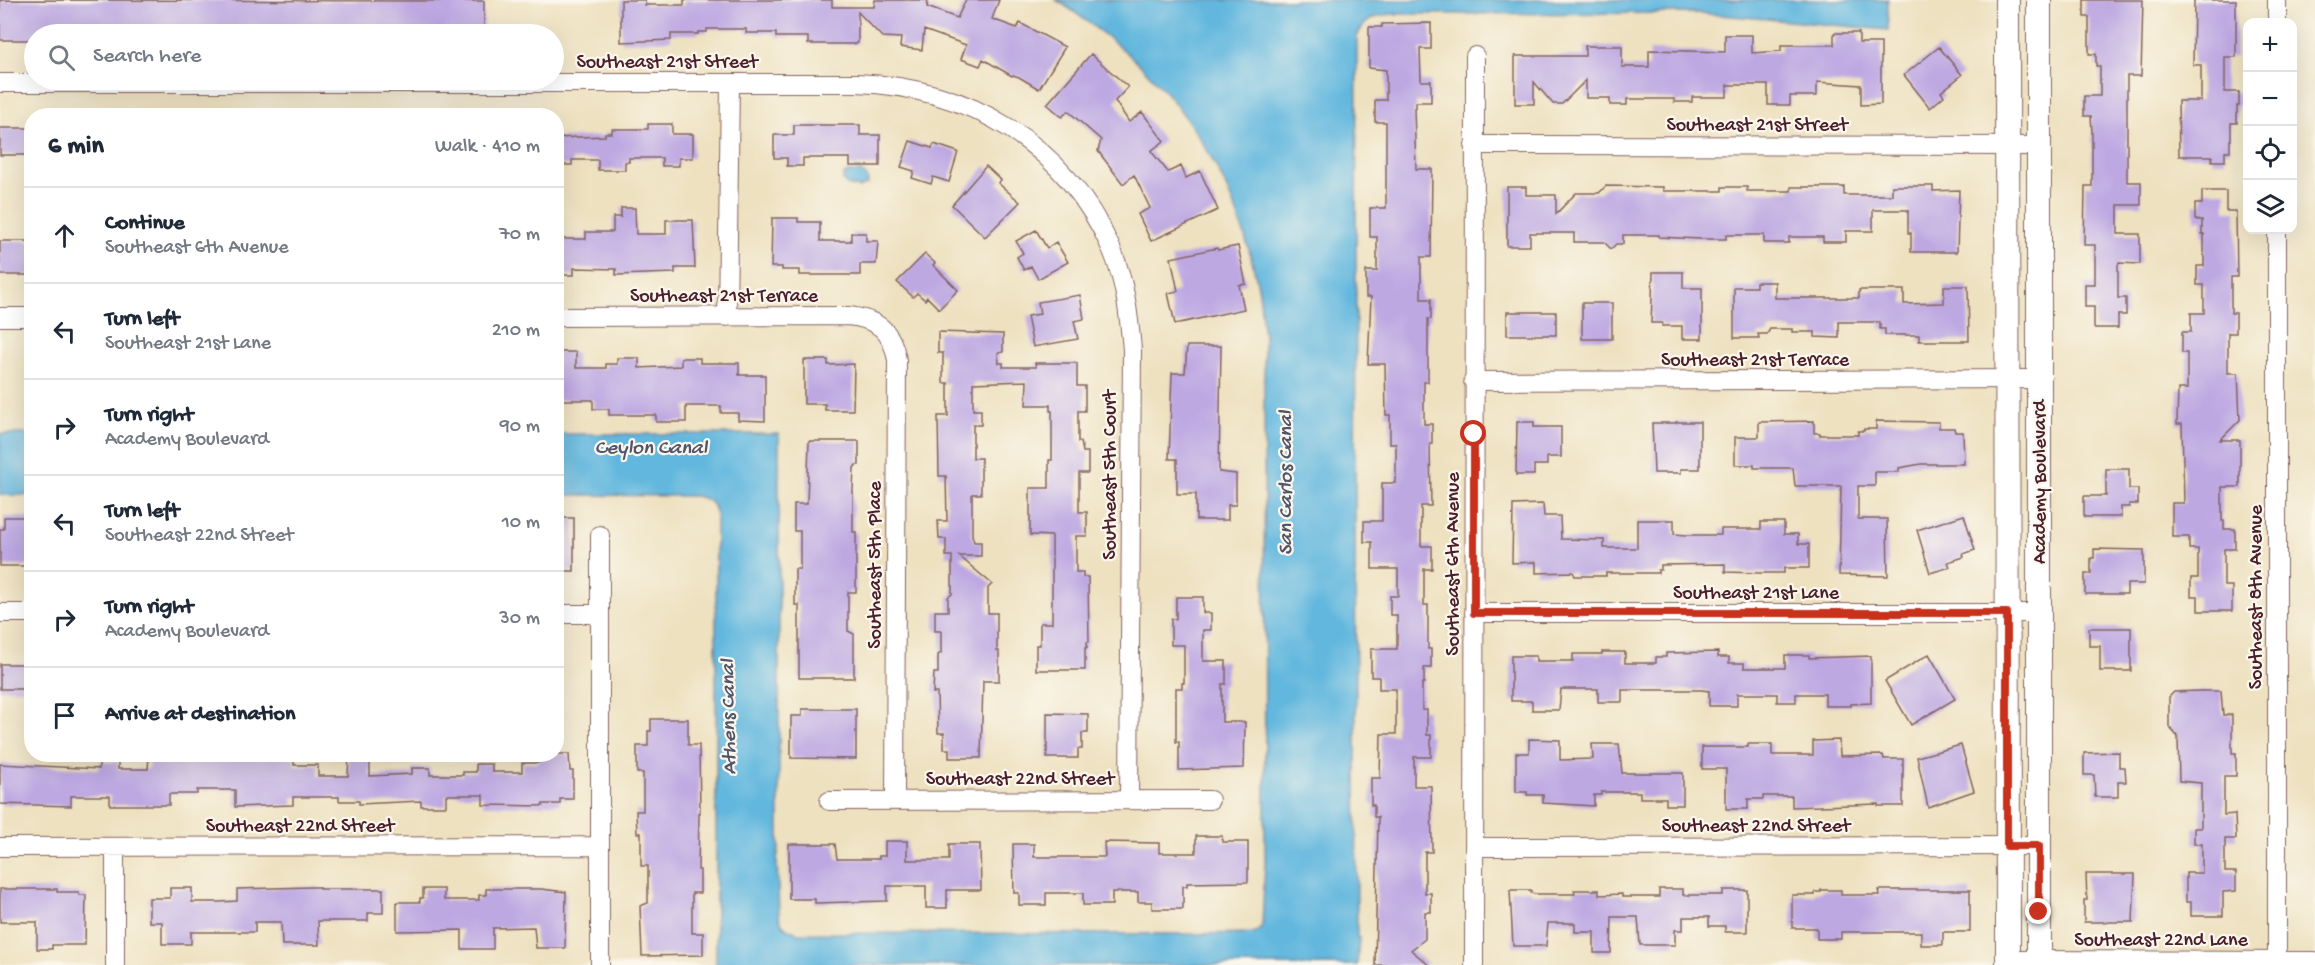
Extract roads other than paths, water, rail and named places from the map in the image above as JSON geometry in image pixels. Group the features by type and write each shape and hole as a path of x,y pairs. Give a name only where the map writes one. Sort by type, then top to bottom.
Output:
{"street":[{"name":"Academy Boulevard","path":"2007,0 2008,963"},
{"name":"Academy Boulevard","path":"2039,0 2039,963"},
{"path":"2277,0 2277,18"},
{"name":"Southeast 6th Avenue","path":"1474,56 1474,965"},
{"name":"Southeast 21st Street","path":"0,83 24,83"},
{"name":"Southeast 21st Street","path":"564,83 886,84 943,96 996,119 1022,137 1058,169"},
{"path":"727,317 730,83"},
{"name":"Southeast 21st Street","path":"1474,145 2039,146"},
{"name":"Southeast 5th Court","path":"1058,169 1091,211 1112,250 1125,292 1130,321 1132,350 1129,799"},
{"name":"Southeast 8th Avenue","path":"2277,234 2277,963"},
{"path":"0,317 24,317"},
{"name":"Southeast 21st Terrace","path":"564,317 860,318 879,325 886,333"},
{"name":"Southeast 5th Place","path":"886,333 892,341 897,360 896,800"},
{"name":"Southeast 21st Terrace","path":"1473,381 2038,380"},
{"path":"600,535 600,965"},
{"path":"0,613 24,613"},
{"name":"Southeast 21st Lane","path":"1474,613 2039,613"},
{"path":"564,614 600,614"},
{"name":"Southeast 22nd Street","path":"829,801 1210,800"},
{"name":"Southeast 22nd Street","path":"0,847 600,846"},
{"name":"Southeast 22nd Street","path":"1474,847 2039,846"},
{"path":"115,847 115,965"},
{"name":"Southeast 22nd Lane","path":"2008,963 2315,961"}],"water":[{"path":"1056,0 1888,0 1888,30 1699,13 1396,14 1372,19 1360,31 1357,37 1355,513 1357,937 1359,938 1357,965 716,965 716,511 708,500 694,496 564,495 564,434 779,434 779,849 777,859 779,916 781,923 786,927 798,933 1191,934 1253,933 1262,926 1265,863 1264,336 1258,284 1234,205 1219,171 1201,140 1157,82 1131,56"},
{"path":"861,172 867,177 868,184 859,188 847,185 843,181 844,174"},
{"path":"0,434 24,434 24,495 0,495"}],"water label":[{"name":"Ceylon Canal","path":"651,446"},
{"name":"San Carlos Canal","path":"1284,483"},
{"name":"Athens Canal","path":"727,717"}]}
